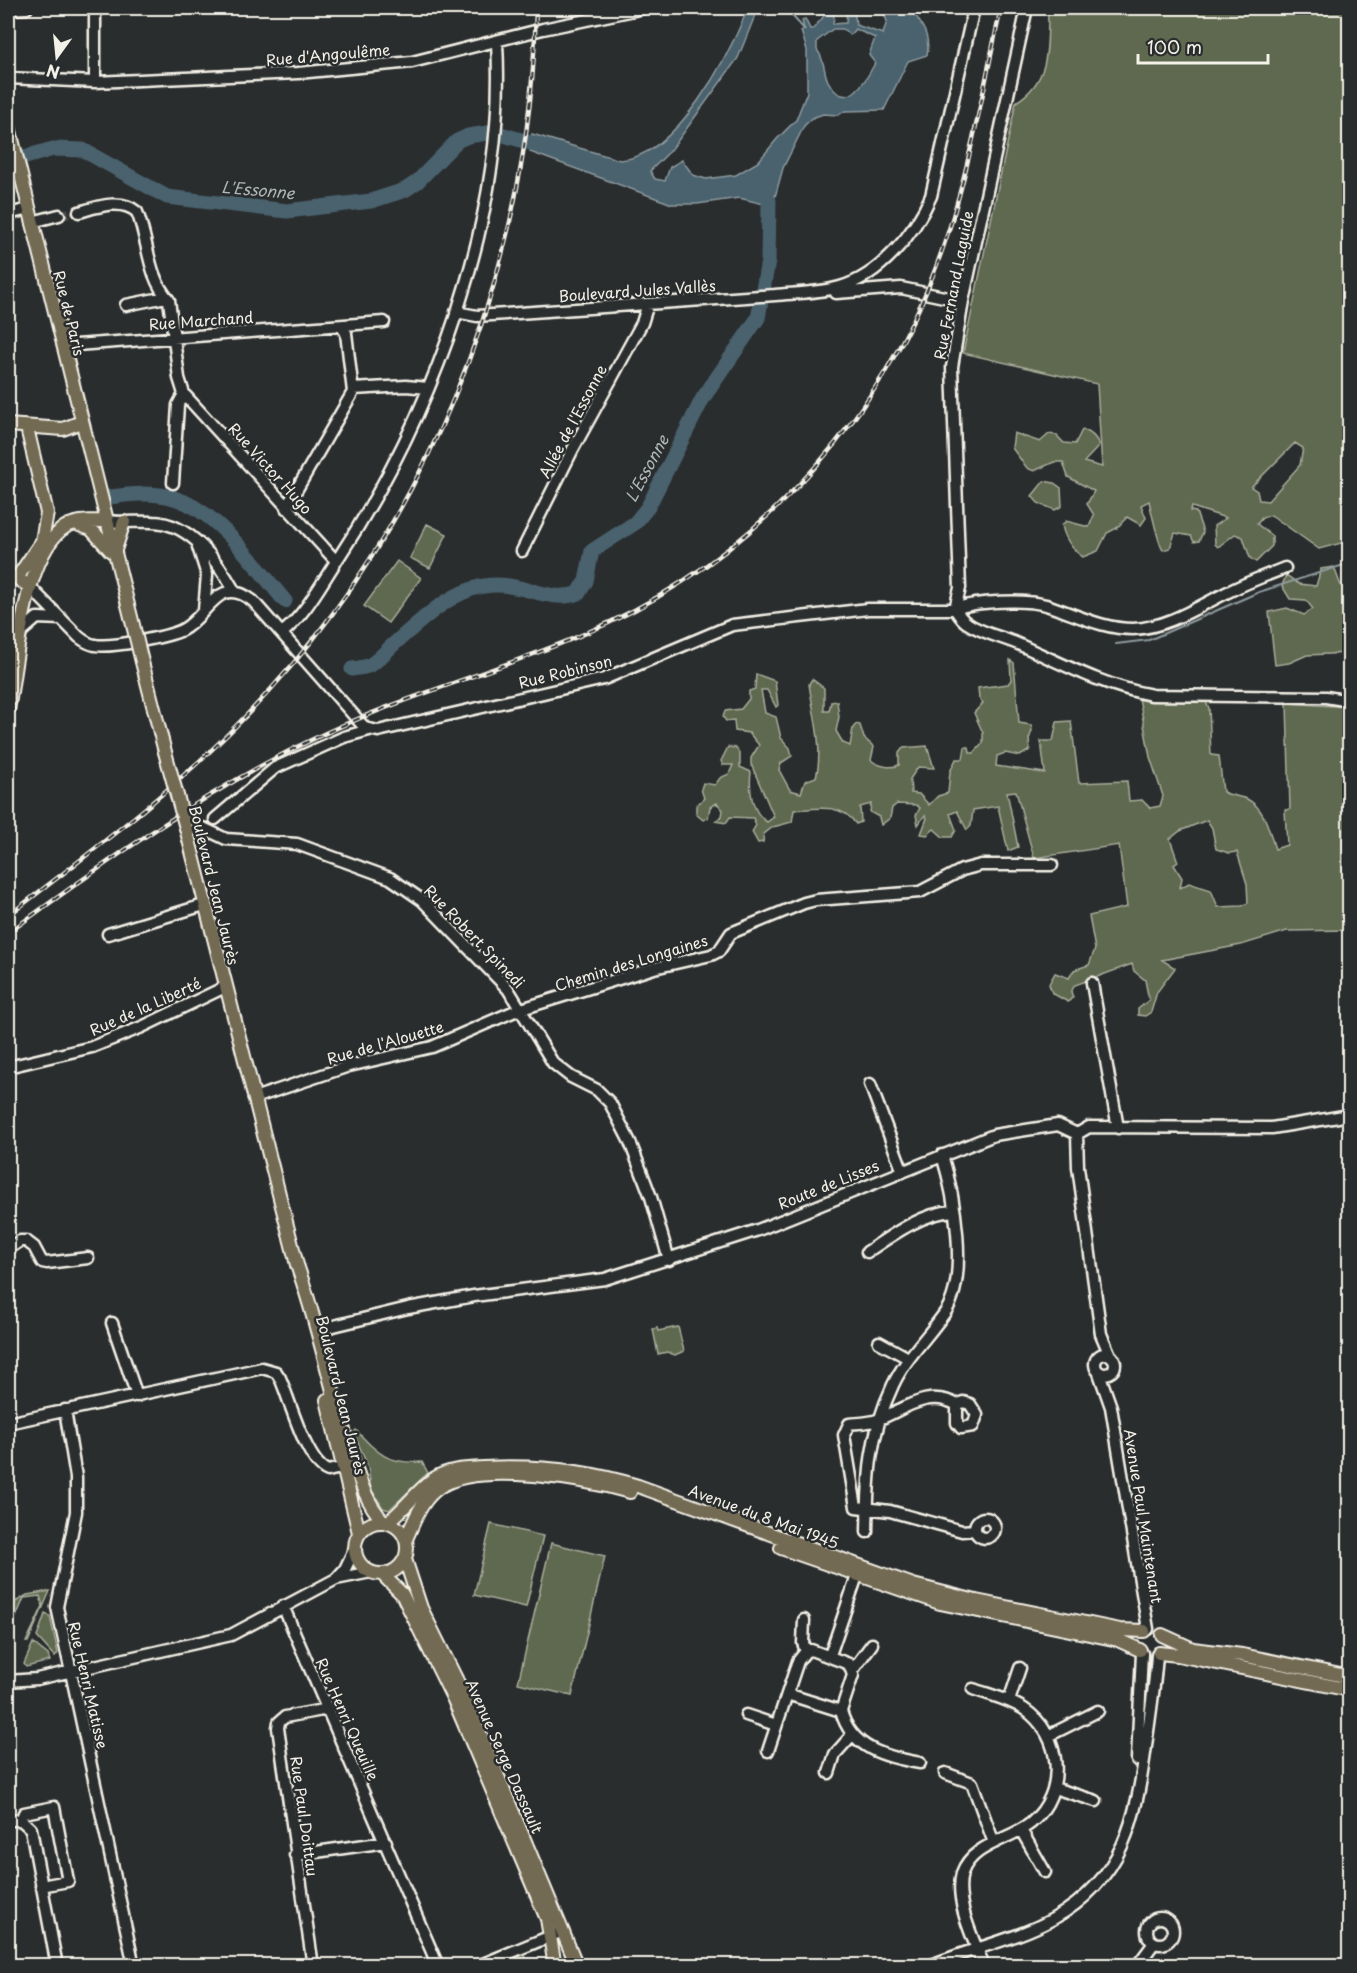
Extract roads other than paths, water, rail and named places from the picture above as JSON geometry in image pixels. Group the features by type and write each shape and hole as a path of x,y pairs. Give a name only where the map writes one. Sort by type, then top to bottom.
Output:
{"main road":[{"name":"Rue de Paris","path":"8,126 105,516"},
{"path":"8,425 63,429 81,422"},
{"path":"27,428 47,513 42,541 12,576 30,587"},
{"path":"47,513 60,530"},
{"path":"8,710 30,587 39,564 60,530 105,516"},
{"name":"Boulevard Jean Jaurès","path":"105,516 297,1265 317,1330 333,1396 361,1485 369,1503 386,1522"},
{"path":"114,554 124,522"},
{"path":"74,524 92,529 114,554"},
{"name":"Boulevard Jean Jaurès","path":"297,1265 300,1292 345,1467 359,1533"},
{"name":"Avenue du 8 Mai 1945","path":"386,1522 427,1485 446,1472 515,1466 556,1468 598,1475 638,1486 940,1603 1118,1640 1149,1656 1178,1655 1350,1690"},
{"name":"Avenue du 8 Mai 1945","path":"406,1539 427,1498 448,1482 476,1476 556,1477 600,1484 636,1494 858,1571 976,1601 1120,1630 1156,1630 1193,1649 1274,1661 1350,1677"},
{"path":"386,1522 399,1528 406,1539 405,1559 393,1571 376,1573 359,1563 354,1550 359,1533 372,1523 386,1522"},
{"name":"Avenue Serge Dassault","path":"405,1559 421,1608 464,1695 557,1933 555,1965"},
{"name":"Avenue Serge Dassault","path":"376,1573 402,1594 440,1670 547,1919 577,1965"},
{"path":"1141,1652 1138,1640 1146,1630"},
{"path":"1158,1654 1164,1643 1162,1635"},
{"path":"1274,1661 1350,1682"}],"street":[{"path":"8,9 27,8"},
{"path":"95,8 95,82"},
{"name":"Rue d'Angoulême","path":"8,78 95,82 298,73 421,61 543,29 644,8"},
{"path":"867,290 858,280 880,264 903,241 923,213 931,196 974,8"},
{"name":"Rue Fernand Laguide","path":"956,609 960,588 952,367 963,301 1027,8"},
{"path":"282,633 306,606 336,561 384,480 428,388 456,312 474,250 498,123 497,42"},
{"path":"79,212 117,205 132,208 137,212 154,276 169,300 179,378 184,394 178,405 172,483"},
{"path":"8,214 29,209"},
{"path":"32,222 59,216"},
{"name":"Boulevard Jules Vallès","path":"821,291 858,280"},
{"name":"Boulevard Jules Vallès","path":"456,312 477,316 821,291 839,293 902,288 963,301"},
{"path":"126,306 166,297"},
{"name":"Allée de l'Essonne","path":"522,551 573,450 648,312 648,304"},
{"name":"Rue Marchand","path":"63,346 342,327 384,322"},
{"path":"286,508 353,389 346,333 342,327"},
{"path":"353,389 406,386 428,388"},
{"name":"Rue Victor Hugo","path":"184,394 336,561"},
{"path":"105,516 124,522 159,522 170,525 194,539 213,559 235,592 253,601 369,730"},
{"path":"194,539 207,575 204,610"},
{"name":"Rue Robinson","path":"215,819 275,768 344,737 369,730 382,731 604,678 732,625 868,609 956,609 967,604 1038,604 1096,623 1134,629 1160,624 1244,584 1285,568"},
{"path":"30,587 88,643 102,646 173,634 189,626 217,597 235,592"},
{"path":"956,609 961,618 973,626 1035,651 1093,680 1137,692 1152,695 1326,697 1350,701"},
{"path":"22,631 37,618 62,619"},
{"name":"Rue Robert Spinedi","path":"186,828 206,829 226,839 297,844 397,881 410,890 508,989 522,1010 543,1051 553,1063 571,1077 597,1090 610,1103 630,1142 651,1197 669,1260"},
{"name":"Chemin des Longaines","path":"522,1010 654,968 711,955 719,951 731,933 810,902 920,891 962,870 981,865 1052,865"},
{"path":"108,934 204,904"},
{"path":"1092,983 1118,1128"},
{"name":"Rue de la Liberté","path":"8,1067 92,1047 141,1027 225,987"},
{"name":"Rue de l'Alouette","path":"254,1098 349,1066 432,1047 522,1010"},
{"path":"870,1084 903,1172"},
{"name":"Route de Lisses","path":"317,1330 408,1308 474,1296 597,1281 758,1230 942,1155 1011,1130 1058,1125 1077,1134 1089,1127 1272,1128 1350,1114"},
{"path":"1077,1134 1078,1167 1104,1356"},
{"path":"867,1532 869,1458 879,1419 892,1385 908,1358 938,1322 954,1294 957,1264 952,1189 942,1155"},
{"path":"867,1252 892,1235 929,1216 953,1211"},
{"path":"8,1249 20,1241 26,1241 31,1243 42,1262 88,1258"},
{"path":"112,1323 137,1396"},
{"path":"879,1341 908,1358"},
{"name":"Avenue Paul Maintenant","path":"1111,1407 1112,1372 1115,1364 1104,1356 1095,1365 1100,1373 1111,1407 1146,1630"},
{"path":"8,1423 255,1369 270,1369 280,1378 305,1441 316,1461 328,1471 345,1467"},
{"path":"1100,1373 1112,1372"},
{"path":"957,1405 950,1401 929,1399 905,1406 879,1419 849,1424 844,1431 856,1507 898,1514 948,1528 974,1530"},
{"name":"Rue Henri Matisse","path":"65,1410 76,1477 76,1512 57,1607 134,1965"},
{"path":"336,1579 345,1569 354,1550"},
{"path":"830,1655 858,1571"},
{"path":"8,1681 28,1680 231,1635 336,1579 376,1573"},
{"name":"Rue Henri Queuille","path":"283,1606 438,1965"},
{"path":"804,1620 803,1643 806,1651"},
{"path":"872,1644 852,1671 841,1712 852,1735 864,1746 920,1763"},
{"path":"806,1651 820,1651 847,1661 852,1671"},
{"path":"768,1751 798,1661 806,1651"},
{"path":"977,1946 990,1938 1047,1914 1070,1900 1089,1882 1118,1844 1129,1816 1135,1788 1141,1652"},
{"path":"929,1965 977,1946 1019,1934 1063,1912 1095,1887 1119,1853 1129,1833 1138,1804 1158,1654"},
{"path":"1009,1701 1020,1668"},
{"path":"973,1689 1009,1701 1032,1715 1048,1736 1056,1758 1054,1788 1042,1812 1021,1830 994,1843 970,1859 961,1882 963,1901 984,1965"},
{"path":"787,1694 841,1712"},
{"name":"Rue Paul Doittau","path":"313,1965 279,1722 285,1717 328,1709"},
{"path":"1048,1736 1098,1711"},
{"path":"746,1715 776,1725"},
{"path":"829,1773 835,1754 852,1735"},
{"path":"945,1773 969,1781 974,1786 994,1843"},
{"path":"1054,1788 1096,1801"},
{"path":"21,1820 24,1813 54,1807 68,1881 41,1886"},
{"path":"8,1820 21,1820 31,1828 57,1965"},
{"path":"1021,1830 1045,1872"},
{"path":"296,1856 386,1842"},
{"path":"478,1965 557,1933"},
{"path":"1137,1965 1154,1943"}],"water":[{"path":"748,8 758,8 738,58 671,150 650,171 655,179 665,181 670,167 682,160 693,175 706,179 736,175 758,162 796,120 807,92 807,50 801,31 804,29 802,20 805,19 810,29 813,29 825,15 824,8 835,8 833,24 846,23 847,8 854,8 856,25 883,34 887,21 881,8 911,8 926,35 928,47 927,55 908,61 884,110 845,111 838,115 823,114 812,118 804,126 783,168 768,222 764,204 739,198 697,204 672,204 530,152 532,134 620,160 641,155 661,142 681,123 698,101","holes":["833,29 843,29 850,35 855,29 875,38 869,55 875,63 861,86 848,95 835,91 828,81 817,50 817,41"]}],"waterway":[{"path":"785,8 805,30"},
{"name":"L'Essonne","path":"8,162 53,149 83,150 167,197 287,211 371,201 405,190 417,182 457,141 468,136 494,132 551,149"},
{"name":"L'Essonne","path":"352,669 366,667 373,663 430,613 450,599 472,589 488,585 502,585 554,596 579,593 586,581 592,551 635,523 648,507 703,398 758,318 768,261 769,201"},
{"name":"L'Essonne","path":"110,497 150,494 174,498 190,505 221,527 285,601"},
{"path":"1116,644 1149,640 1259,592 1350,563"}],"tunnel":[{"path":"59,215 79,212"}],"railway":[{"path":"8,916 179,780 232,730 300,655 360,575 411,489 454,398 488,304 513,207 529,108 536,8"},
{"path":"8,933 153,831 268,762 341,726 550,648 637,609 686,579 733,545 777,507 817,465 853,420 885,372 930,284 956,207 976,127 1001,8"}]}
